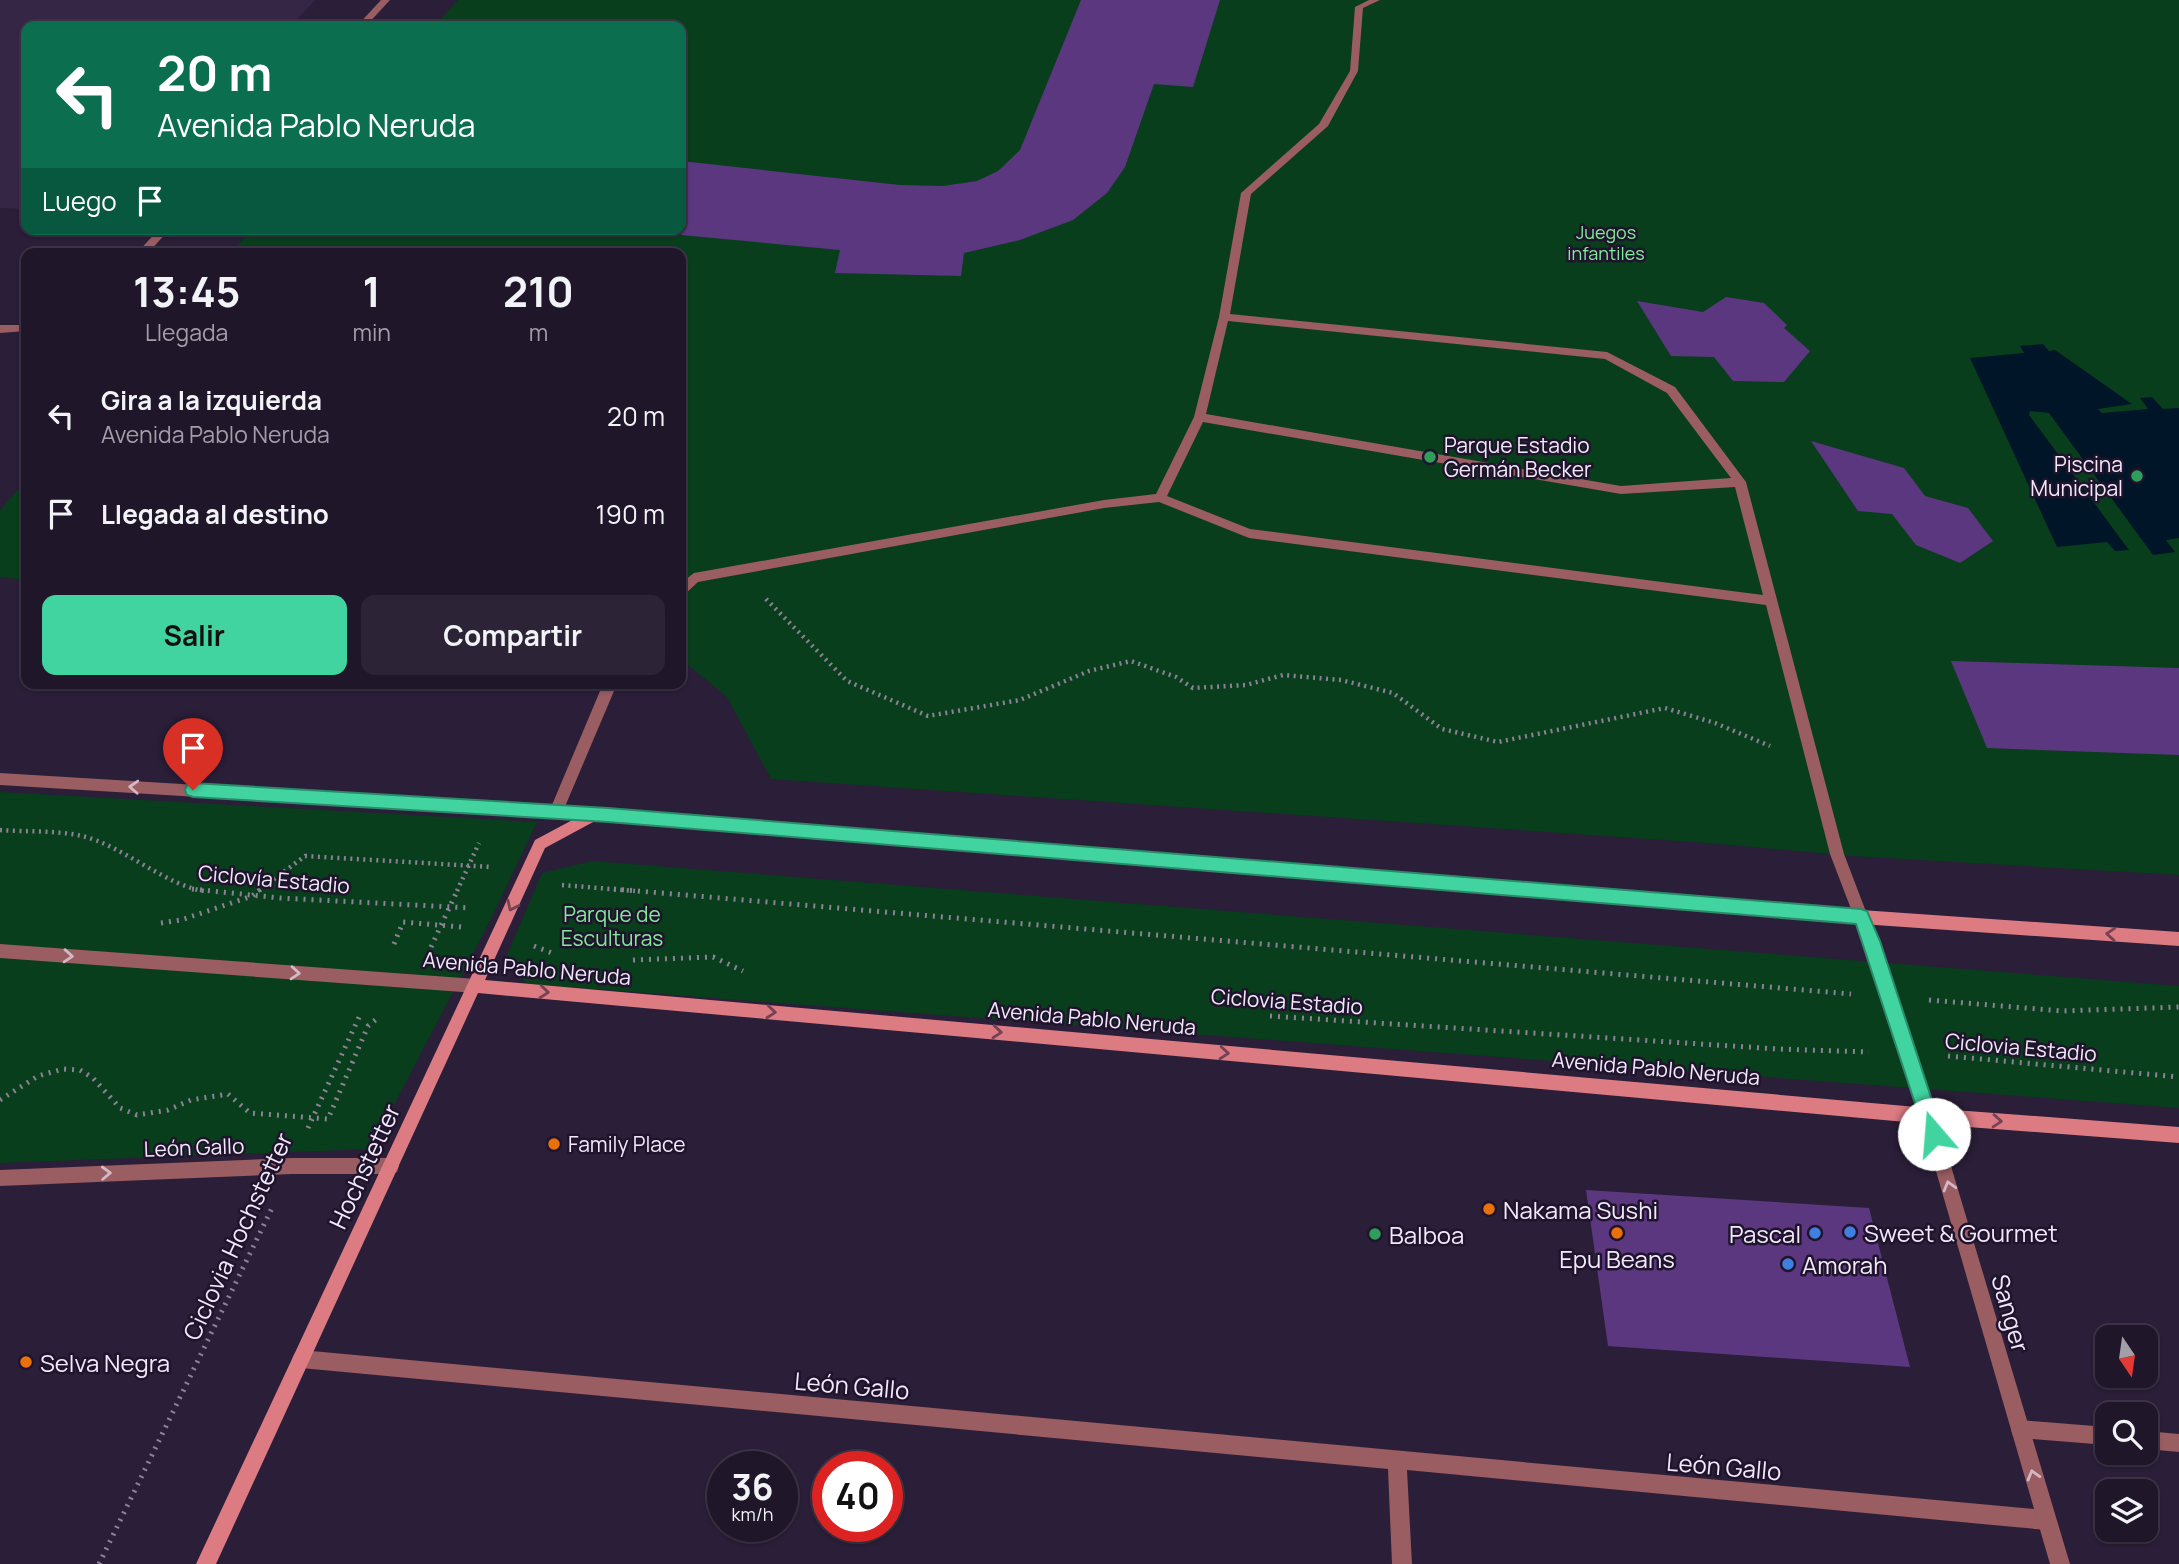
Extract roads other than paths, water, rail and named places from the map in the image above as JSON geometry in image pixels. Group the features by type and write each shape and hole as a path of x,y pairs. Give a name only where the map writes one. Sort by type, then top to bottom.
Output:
{"main road":[{"path":"593,815 1861,917 2179,939"},
{"name":"Hochstetter","path":"206,1564 540,844 593,815"},
{"name":"Avenida Pablo Neruda","path":"476,986 1928,1116 2179,1135"}],"street":[{"path":"366,21 386,0"},
{"path":"1160,498 1200,417 1224,317 1246,194 1323,126 1354,71 1359,6 1376,0"},
{"path":"147,248 159,235"},
{"path":"1224,317 1607,356 1671,390 1740,482"},
{"path":"2,331 21,329"},
{"path":"1200,417 1621,490 1740,482"},
{"name":"Sanger","path":"1740,482 1837,854 1890,997 1928,1116 2060,1564"},
{"path":"686,586 694,578 1104,503 1160,498 1249,533 1770,601"},
{"path":"556,812 608,689"},
{"path":"0,779 593,815"},
{"name":"Avenida Pablo Neruda","path":"0,951 476,986"},
{"name":"León Gallo","path":"0,1178 292,1166 391,1166"},
{"name":"León Gallo","path":"302,1359 2046,1520"},
{"path":"2020,1429 2095,1435"},
{"path":"2158,1441 2179,1443"},
{"path":"1398,1460 1402,1564"}],"water":[{"name":"Piscina Municipal","path":"2043,344 2049,351 2055,350 2132,404 2098,409 2102,413 2148,409 2140,398 2152,397 2163,409 2179,408 2179,538 2166,540 2175,552 2153,555 2049,413 2030,411 2029,415 2129,550 2115,551 2107,542 2057,547 1970,358 2024,353 2020,346"}],"place":[{"name":"Parque Estadio Germán Becker","path":"1430,457"},
{"name":"Piscina Municipal","path":"2137,476"},
{"name":"Family Place","path":"554,1144"},
{"name":"Nakama Sushi","path":"1489,1209"},
{"name":"Sweet & Gourmet","path":"1850,1232"},
{"name":"Epu Beans","path":"1617,1233"},
{"name":"Pascal","path":"1815,1233"},
{"name":"Balboa","path":"1375,1234"},
{"name":"Amorah","path":"1788,1264"},
{"name":"Selva Negra","path":"26,1362"}],"park label":[{"name":"Juegos infantiles","path":"1606,242"},
{"name":"Parque de Esculturas","path":"612,926"}]}
